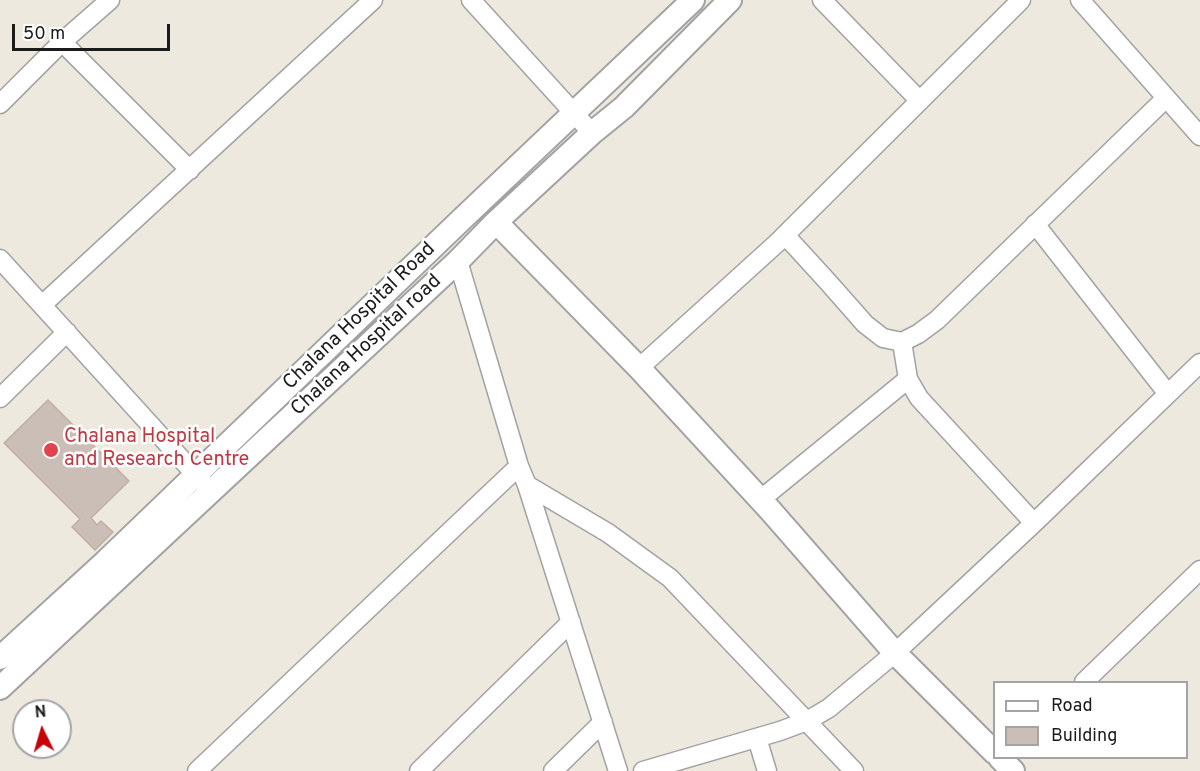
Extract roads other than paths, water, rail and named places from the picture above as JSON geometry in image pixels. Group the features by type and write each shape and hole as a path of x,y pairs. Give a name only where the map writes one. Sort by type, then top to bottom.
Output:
{"street":[{"path":"0,104 62,42 110,0"},
{"path":"42,305 373,0"},
{"path":"471,0 592,133"},
{"name":"Chalana Hospital Road","path":"0,658 105,562 693,0"},
{"name":"Chalana Hospital road","path":"0,688 458,261 496,222 592,133 624,107 730,0"},
{"path":"822,0 920,101"},
{"path":"639,368 785,234 1021,0"},
{"path":"1080,0 1200,136"},
{"path":"62,42 190,170"},
{"path":"785,234 865,324 883,338 902,342 937,320 1166,98"},
{"path":"496,222 639,368 760,500 895,653 993,750"},
{"path":"1035,224 1168,394"},
{"path":"0,259 211,492"},
{"path":"458,261 519,466 618,771"},
{"path":"0,398 67,332"},
{"path":"902,342 908,379 919,398 1034,523"},
{"path":"644,771 807,721 829,708 895,653 1200,363"},
{"path":"760,500 908,379"},
{"path":"197,771 519,466"},
{"path":"527,485 608,533 670,578 854,771"},
{"path":"1085,681 1200,570"},
{"path":"419,771 571,622"},
{"path":"553,771 603,722"},
{"path":"757,738 767,771"}],"place":[{"name":"Chalana Hospital and Research Centre","path":"51,450"}]}
